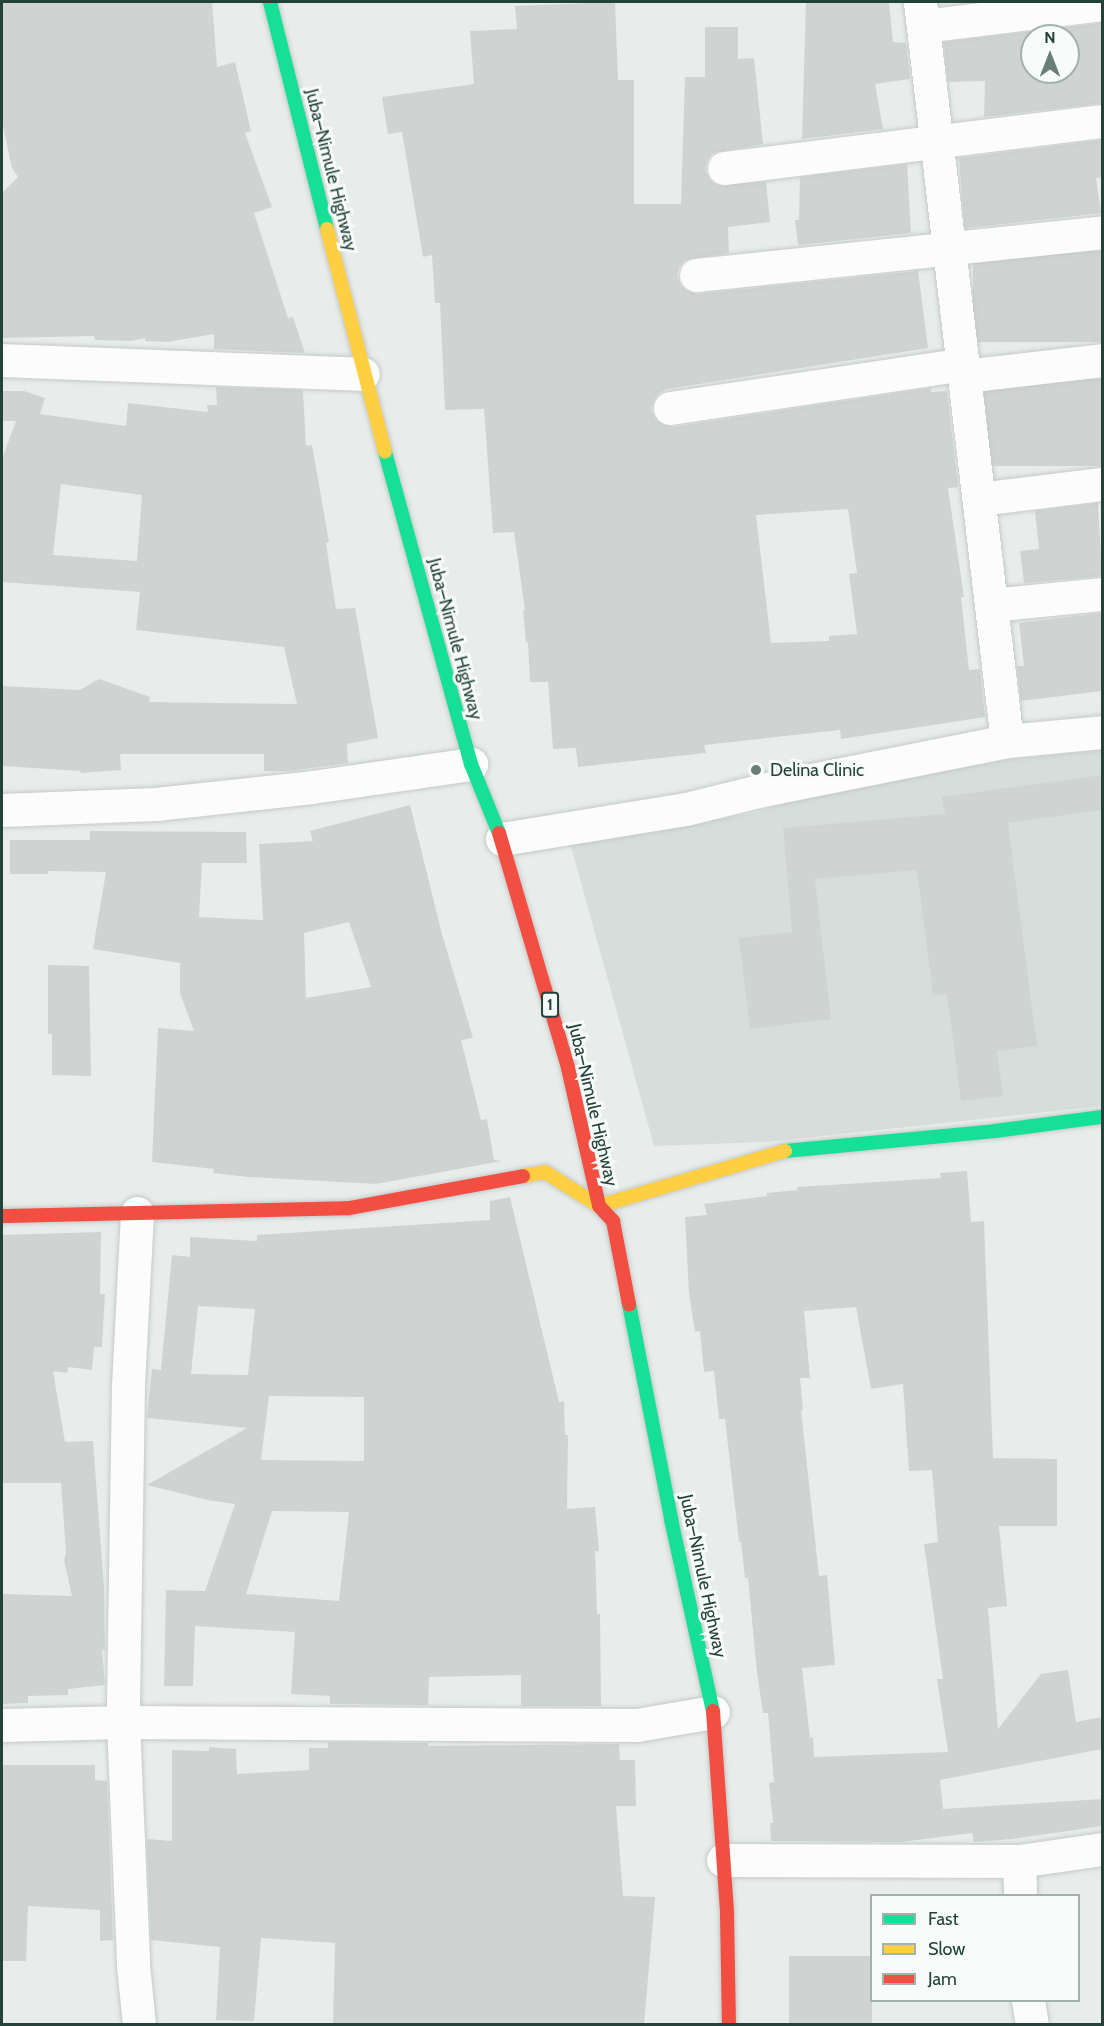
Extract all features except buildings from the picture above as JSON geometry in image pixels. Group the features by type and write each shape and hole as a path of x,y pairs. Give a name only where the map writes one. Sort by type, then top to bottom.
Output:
{"main road":[{"name":"Juba–Nimule Highway","path":"270,2 363,374 471,764 502,839 568,1068 599,1206 613,1221 677,1550 713,1712 727,1913 729,2025"},
{"path":"2,1216 349,1208 545,1172 599,1206 781,1151 995,1131 1102,1117"}],"street":[{"path":"1007,741 921,14 1102,4"},
{"path":"724,168 1102,121"},
{"path":"696,275 1102,232"},
{"path":"2,360 363,374"},
{"path":"670,408 963,370 1102,360"},
{"path":"979,499 1102,484"},
{"path":"991,605 1102,594"},
{"path":"502,839 686,809 767,789 1007,741 1102,732"},
{"path":"2,810 156,804 312,787 471,764"},
{"path":"137,1213 128,1384 123,1722 133,1965 139,2025"},
{"path":"2,1725 123,1722 637,1725 713,1712"},
{"path":"723,1860 1019,1861 1102,1849"},
{"path":"1019,1861 1020,1894"},
{"path":"1028,2002 1032,2025"}],"shaded area":[{"path":"1102,750 1102,1106 767,1142 654,1146 570,843 750,814 825,791 1013,759"}],"traffic: fast":[{"path":"270,2 327,229"},
{"path":"385,452 471,764 499,833"},
{"path":"785,1151 995,1131 1102,1117"},
{"path":"629,1304 671,1519 713,1711"}],"traffic: slow":[{"path":"327,229 385,452"},
{"path":"523,1176 545,1172 599,1206 785,1151"}],"traffic: jam":[{"path":"499,833 568,1068 599,1206 613,1221 629,1304"},
{"path":"2,1216 349,1208 523,1176"},
{"path":"713,1711 727,1913 729,2024"}],"place":[{"name":"Delina Clinic","path":"756,770"}]}
